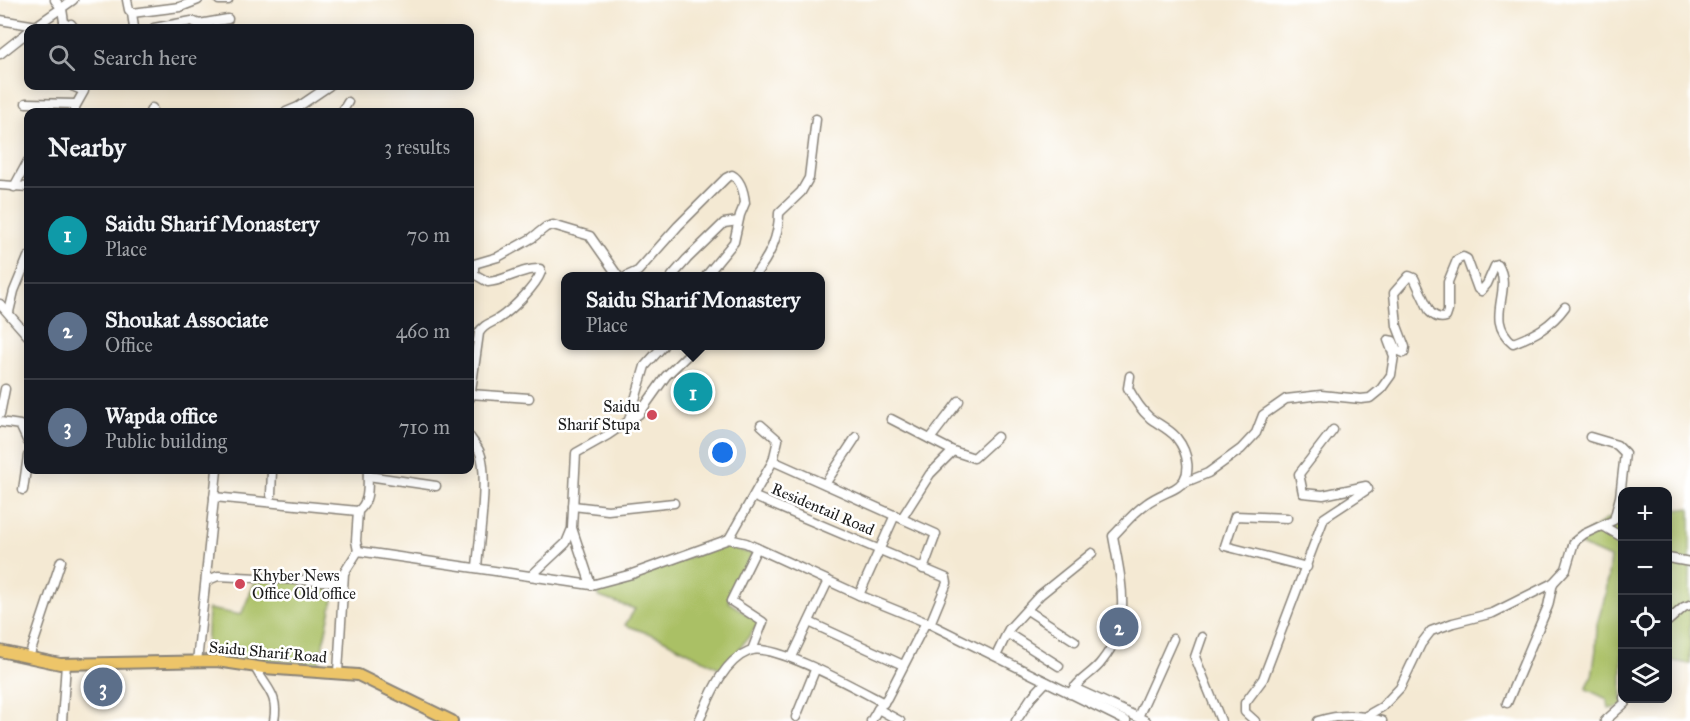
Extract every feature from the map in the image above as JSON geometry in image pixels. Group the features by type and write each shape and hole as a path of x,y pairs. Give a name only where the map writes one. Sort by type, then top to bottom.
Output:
{"main road":[{"name":"Saidu Sharif Road","path":"0,651 66,664 217,661 358,675 452,721"}],"street":[{"path":"55,0 69,24"},
{"path":"40,24 73,0"},
{"path":"128,0 133,24"},
{"path":"132,14 180,8 198,0"},
{"path":"219,0 228,0"},
{"path":"0,20 24,25"},
{"path":"176,24 228,20"},
{"path":"0,54 24,35"},
{"path":"26,103 60,103 75,108 84,91 82,90"},
{"path":"295,108 323,90"},
{"path":"344,108 348,102"},
{"path":"57,108 60,103"},
{"path":"757,272 779,231 779,213 801,192 808,178 816,119"},
{"path":"14,187 24,168"},
{"path":"636,272 730,175 737,179 745,200 734,242 709,272"},
{"path":"0,185 24,187"},
{"path":"676,272 724,223 738,221"},
{"path":"474,264 498,257 553,225 590,236 615,272"},
{"path":"1072,691 1082,678 1100,664 1108,654 1122,619 1123,603 1113,536 1136,511 1154,498 1208,473 1241,449 1256,433 1263,415 1286,399 1321,395 1361,399 1370,398 1381,389 1391,375 1394,356 1389,340 1393,340 1397,350 1404,353 1405,347 1397,326 1394,294 1409,276 1414,278 1430,312 1442,318 1446,317 1448,311 1449,277 1457,260 1463,257 1467,259 1478,289 1481,291 1487,284 1495,266 1498,265 1503,285 1498,317 1502,331 1513,343 1535,335 1549,325 1565,307"},
{"path":"9,312 14,291 24,267"},
{"path":"474,274 488,282 503,280 533,268 540,268 541,272 523,296 506,313 482,328 479,333 474,368"},
{"path":"0,303 24,331"},
{"path":"629,421 645,366 659,350"},
{"path":"531,576 571,536 576,453 639,414 666,376 692,350"},
{"path":"1130,376 1128,388 1134,398 1149,416 1175,436 1185,452 1188,463 1187,474 1181,484"},
{"path":"0,414 5,389"},
{"path":"474,396 530,398"},
{"path":"930,439 959,401"},
{"path":"891,418 953,451 974,458 997,437"},
{"path":"0,422 20,425 24,434"},
{"path":"729,539 755,497 773,461 778,440 761,425"},
{"path":"1255,721 1245,712 1245,703 1263,679 1324,518 1368,489 1366,486 1323,495 1303,493 1299,474 1333,430"},
{"path":"825,484 856,436"},
{"path":"1366,716 1382,707 1400,688 1421,644 1431,632 1453,623 1493,613 1553,583 1566,569 1574,542 1584,534 1614,520 1625,453 1617,445 1590,437"},
{"path":"474,443 483,463 483,503 477,567"},
{"path":"859,595 898,516 930,474 953,451"},
{"path":"773,461 936,534 923,568"},
{"path":"23,490 25,474"},
{"path":"197,662 217,474"},
{"path":"271,495 273,474"},
{"path":"214,497 358,511 365,506 367,500 368,474"},
{"path":"373,474 436,486"},
{"name":"Residentail Road","path":"755,497 946,578 928,623"},
{"path":"573,507 608,510 674,503"},
{"path":"338,672 343,582 347,566 358,551 356,541 358,511"},
{"path":"1287,518 1235,516 1225,546 1307,567"},
{"path":"1600,527 1603,526 1618,534"},
{"path":"572,528 591,585"},
{"path":"358,551 591,585 632,574 729,539 746,543 859,595 928,623 1046,682 1142,719 1173,639"},
{"path":"752,650 763,622 731,601 757,548"},
{"path":"996,656 1007,633 1040,595 1092,553"},
{"path":"1672,559 1690,562"},
{"path":"29,657 61,561"},
{"path":"206,581 218,576 343,582"},
{"path":"792,657 828,581"},
{"path":"1507,704 1548,606 1553,583"},
{"path":"1672,618 1690,605"},
{"path":"1027,610 1075,641"},
{"path":"809,622 903,665"},
{"path":"871,721 928,623"},
{"path":"1007,633 1059,666"},
{"path":"1202,637 1195,657 1221,721"},
{"path":"699,721 714,687 739,657 752,650 767,649 792,657 881,706 900,721"},
{"path":"63,721 66,664"},
{"path":"255,666 262,682 273,694 276,703 274,721"},
{"path":"796,717 815,670"},
{"path":"1031,698 1032,675"},
{"path":"1016,721 1031,698 1046,682"},
{"path":"1072,691 1126,721"},
{"path":"1605,721 1625,703"},
{"path":"1318,721 1348,715 1366,716 1382,721"}],"green space":[{"path":"1690,508 1690,664 1672,661 1672,510"},
{"path":"1618,518 1618,703 1633,703 1609,709 1607,699 1586,689 1592,676 1597,624 1606,593 1610,558 1574,542 1607,519"},
{"path":"722,545 752,554 728,602 760,622 723,670 661,638 625,625 635,609 599,597 598,591"},
{"path":"257,577 336,586 319,663 206,656 208,609 241,615"}],"place":[{"name":"Saidu Sharif Monastery","path":"693,392"},
{"name":"Saidu Sharif Stupa","path":"652,415"},
{"name":"Khyber News Office Old office","path":"240,584"},
{"name":"Shoukat Associate","path":"1119,627"},
{"name":"Wapda office","path":"103,687"}]}
